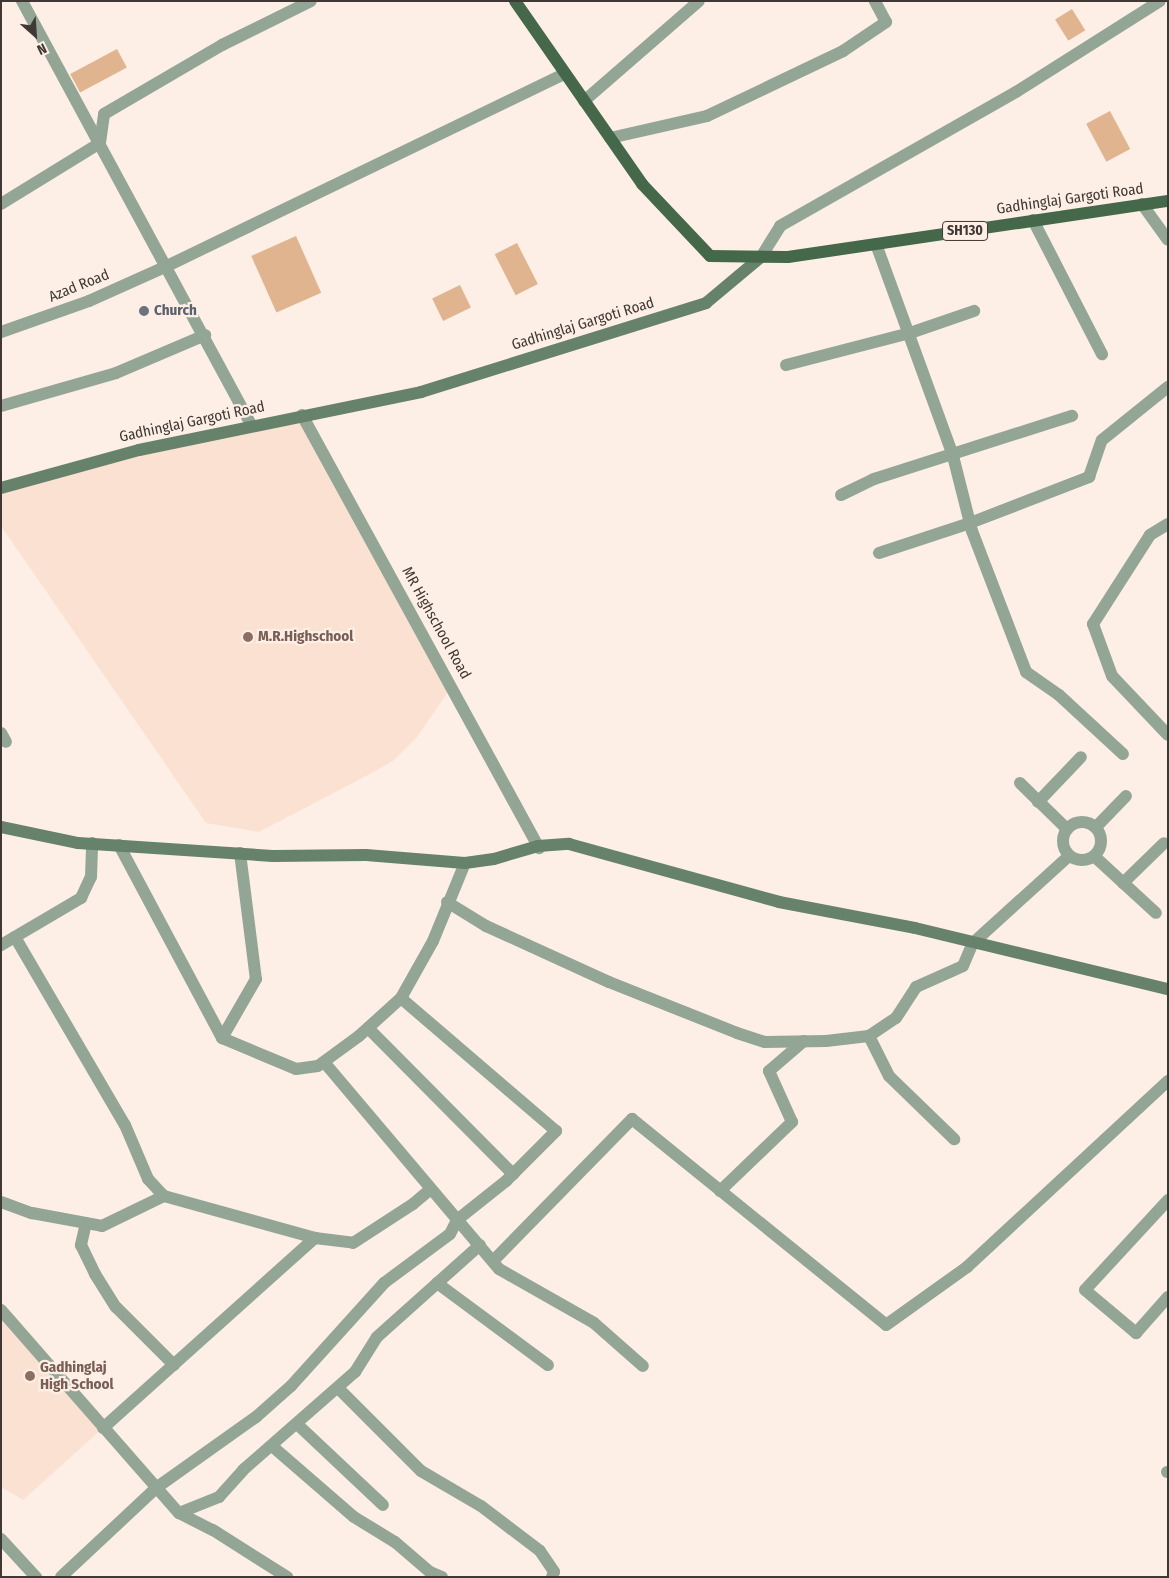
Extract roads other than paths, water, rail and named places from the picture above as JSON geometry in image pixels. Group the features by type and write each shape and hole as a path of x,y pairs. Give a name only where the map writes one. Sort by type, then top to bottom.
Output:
{"main road":[{"name":"SH130","path":"514,1 642,184 710,256 761,257"},
{"name":"Gadhinglaj Gargoti Road","path":"761,257 788,257 1168,201"}],"street":[{"path":"22,1 205,335 251,425"},
{"path":"100,143 104,114 222,45 311,1"},
{"path":"584,101 699,1"},
{"path":"610,138 707,116 843,51 886,22 875,1"},
{"path":"761,257 780,226 1016,92 1160,1"},
{"name":"Azad Road","path":"1,332 89,302 565,74"},
{"path":"1,204 100,143"},
{"path":"1142,204 1168,240"},
{"path":"1033,220 1102,354"},
{"path":"876,244 910,333 953,456 970,523 1026,672 1059,695 1123,754"},
{"name":"Gadhinglaj Gargoti Road","path":"1,488 138,450 251,425 422,392 706,303 761,257"},
{"path":"786,365 910,333 974,311"},
{"path":"1,406 116,373 205,335"},
{"path":"879,553 970,523 1089,477 1102,440 1168,387"},
{"name":"MR Highschool Road","path":"302,415 539,847"},
{"path":"841,495 874,479 953,456 1072,416"},
{"path":"1168,524 1150,535 1093,624 1112,676 1168,735"},
{"path":"1038,802 1081,758"},
{"path":"1020,784 1066,829"},
{"path":"1096,827 1126,796"},
{"path":"1078,822 1096,827 1101,845 1094,856 1082,860 1069,856 1063,846 1066,829 1078,822"},
{"path":"1,827 92,843 240,853 366,855 465,864 494,859 539,847 569,844 779,902 973,943 1168,989"},
{"path":"1,945 81,898 92,876 92,843"},
{"path":"1123,883 1164,843"},
{"path":"119,845 222,1038 296,1069 318,1066 324,1062 368,1028 401,998 432,941 447,902 465,864"},
{"path":"222,1038 256,979 240,853"},
{"path":"447,902 486,926 601,979 737,1033 765,1042 804,1041 869,1036 896,1018 916,987 963,966 973,943 1069,856"},
{"path":"1094,856 1156,913"},
{"path":"15,938 125,1125 148,1179 164,1196 315,1238 352,1243 413,1204 431,1189"},
{"path":"61,1577 156,1488 256,1417 291,1386 384,1283 450,1234 457,1220 514,1174 556,1132 401,998"},
{"path":"368,1028 514,1174"},
{"path":"869,1036 889,1076 954,1139"},
{"path":"720,1191 792,1122 769,1071 804,1041"},
{"path":"324,1062 499,1268 594,1323 642,1366"},
{"path":"492,1261 632,1119 886,1325 968,1267 1168,1081"},
{"path":"1,1202 32,1213 102,1226 164,1196"},
{"path":"1168,1200 1085,1290 1136,1333 1168,1298"},
{"path":"86,1223 81,1245 95,1274 116,1307 174,1365"},
{"path":"103,1428 315,1238"},
{"path":"179,1513 219,1496 355,1372 377,1337 480,1246"},
{"path":"437,1283 548,1365"},
{"path":"1,1310 179,1513 213,1530 287,1577"},
{"path":"338,1388 421,1471 481,1506 540,1551 554,1572 552,1577"},
{"path":"297,1424 383,1505"},
{"path":"272,1446 354,1517 395,1542 430,1572 442,1577"},
{"path":"1,1539 36,1577"}],"place":[{"name":"Church","path":"144,311"},
{"name":"M.R.Highschool","path":"248,637"},
{"name":"Gadhinglaj High School","path":"30,1376"}]}
